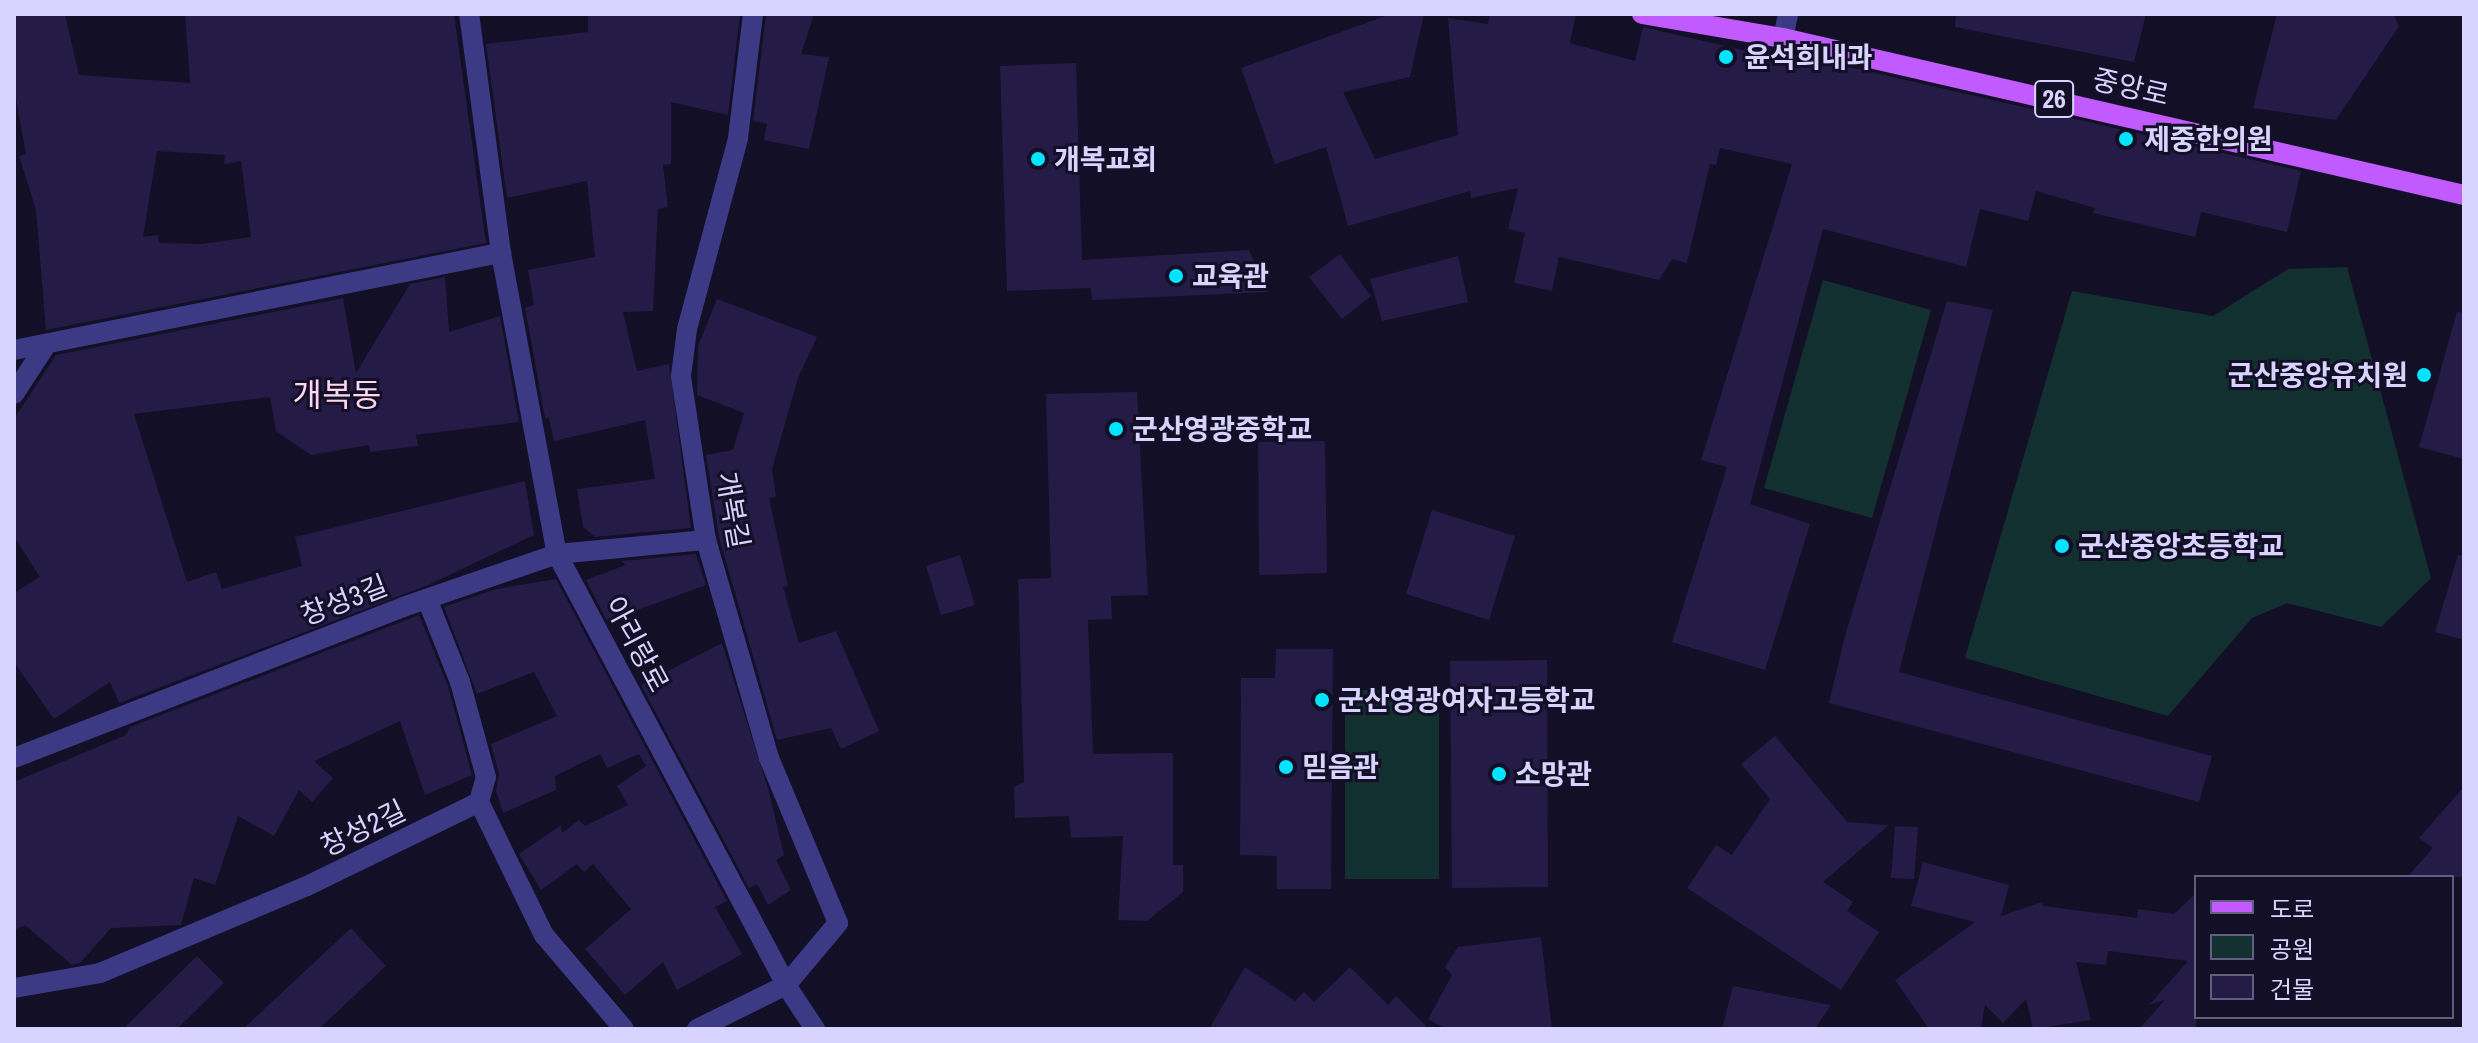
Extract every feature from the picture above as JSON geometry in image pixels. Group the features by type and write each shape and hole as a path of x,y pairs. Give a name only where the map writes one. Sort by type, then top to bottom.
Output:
{"main road":[{"name":"중앙로","path":"1642,14 1783,38 2464,195"}],"street":[{"name":"아리랑로","path":"469,14 501,253 557,554 786,985 815,1029"},
{"name":"개복길","path":"753,14 738,138 687,329 681,376 706,540 769,758 838,923 786,985"},
{"path":"1783,38 1788,14"},
{"path":"14,350 501,253"},
{"path":"14,394 46,345"},
{"name":"창성3길","path":"14,757 427,599 557,554 706,540"},
{"path":"427,599 460,682 486,777 479,802 544,935 624,1029"},
{"name":"창성2길","path":"14,988 100,973 307,886 479,802"},
{"path":"697,1029 786,985"}],"green space":[{"path":"2347,267 2431,578 2381,627 2287,603 2252,618 2168,716 1965,658 2072,291 2213,316 2288,269"},
{"path":"1823,280 1931,310 1872,518 1764,488"},
{"path":"1345,690 1439,690 1439,879 1345,879"}],"building":[{"path":"14,14 65,14 79,75 190,83 185,14 454,14 486,243 46,330 36,210 19,156 26,154 14,88","holes":["157,151 225,155 224,164 241,161 251,237 201,244 159,243 158,235 143,237"]},
{"path":"588,14 740,14 728,115 671,102 671,164 663,165 668,207 658,209 653,311 623,312 637,371 669,364 691,528 595,537 583,527 577,489 655,479 645,420 554,441 549,418 545,418 525,308 534,305 528,270 595,257 587,181 507,198 486,44 588,32"},
{"path":"766,14 814,14 801,54 829,57 809,149 764,140 767,124 753,121"},
{"path":"1391,14 1424,14 1410,77 1343,92 1375,159 1458,135 1448,18 1488,24 1490,14 1576,14 1570,43 1635,61 1643,27 1782,59 1784,52 2301,171 2287,232 2201,212 2195,237 2093,213 2095,208 2036,191 2028,221 1980,209 1966,267 1823,229 1750,504 1810,524 1765,670 1672,642 1727,467 1701,460 1792,164 1720,148 1716,165 1710,164 1687,263 1672,259 1659,280 1559,257 1552,291 1514,283 1525,233 1508,229 1518,188 1471,198 1470,191 1348,226 1326,147 1275,164 1241,68"},
{"path":"1956,14 2146,14 2134,62 1955,27"},
{"path":"2277,14 2393,14 2399,26 2336,120 2253,108"},
{"path":"1076,63 1082,260 1249,250 1268,292 1092,300 1091,288 1007,291 1000,66"},
{"path":"1340,254 1371,296 1342,319 1309,277"},
{"path":"1458,256 1468,302 1382,321 1370,279"},
{"path":"445,277 449,332 500,316 519,422 416,435 418,446 370,452 369,445 311,455 276,431 270,397 134,414 187,582 216,572 222,589 302,566 295,537 525,481 534,535 428,585 119,703 110,682 54,719 14,662 14,593 40,577 14,536 14,419 56,355 343,298 356,373 410,284"},
{"path":"717,299 817,337 798,378 772,469 776,497 769,498 788,586 783,587 799,643 836,631 879,731 841,749 831,728 777,740 719,537 706,455 733,450 744,413 697,395 698,346"},
{"path":"1947,301 1993,310 1899,672 2212,756 2199,802 1829,703 1846,632"},
{"path":"2457,312 2464,313 2464,459 2419,447"},
{"path":"1137,392 1148,595 1111,596 1112,619 1088,620 1093,754 1173,753 1173,865 1183,865 1183,892 1147,921 1118,920 1123,836 1071,838 1069,816 1015,818 1014,787 1024,782 1018,579 1051,578 1046,394"},
{"path":"1325,441 1327,573 1259,575 1258,442"},
{"path":"1432,510 1515,536 1489,620 1406,594"},
{"path":"696,554 706,585 607,621 586,580 626,565 621,561"},
{"path":"960,555 975,605 941,615 926,566"},
{"path":"2458,555 2464,556 2464,640 2435,632"},
{"path":"556,579 727,901 715,907 742,954 677,990 663,962 625,995 585,949 631,909 593,864 584,872 577,864 541,890 519,854 561,825 562,833 579,820 585,826 628,805 617,786 646,766 639,754 607,768 600,754 555,776 556,790 503,813 496,791 499,774 491,744 557,716 534,672 477,694 444,607 496,589"},
{"path":"419,615 448,686 472,775 425,795 400,721 314,761 333,778 312,802 299,790 274,836 238,816 215,885 194,878 181,925 111,928 80,963 72,965 25,925 14,930 14,782 126,735 130,727"},
{"path":"722,643 769,792 784,855 776,860 791,890 768,905 757,884 749,888 641,685"},
{"name":"믿음관","path":"1276,649 1333,649 1331,889 1277,889 1277,856 1240,855 1241,678 1275,678"},
{"name":"소망관","path":"1547,660 1548,887 1452,888 1450,661"},
{"path":"1775,736 1847,822 1889,825 1823,882 1853,902 1847,911 1879,932 1841,990 1687,888 1716,845 1732,855 1770,799 1741,764"},
{"path":"2464,787 2464,877 2409,875 2433,848 2419,838"},
{"path":"1895,826 1918,827 1914,879 1891,878"},
{"path":"1923,862 2009,885 2001,916 2042,902 2043,906 2137,918 2138,909 2174,914 2194,895 2196,1029 2139,1029 2165,1000 2149,1005 2188,961 2108,951 2106,965 2076,962 2091,1020 2033,1029 2026,999 2003,1023 1985,1005 1981,1029 1929,1029 1895,980 1975,922 1911,906"},
{"path":"351,928 386,966 319,1029 243,1029"},
{"path":"1541,937 1552,1029 1446,1029 1428,1019 1452,975 1445,967 1458,947"},
{"path":"197,956 224,983 177,1029 123,1029"},
{"path":"1245,967 1295,1001 1304,992 1314,1002 1350,967 1388,1005 1396,996 1429,1029 1209,1029"},
{"path":"1733,986 1831,1005 1815,1029 1722,1029"}],"place":[{"name":"윤석희내과","path":"1726,57"},
{"name":"제중한의원","path":"2126,139"},
{"name":"개복교회","path":"1038,159"},
{"name":"교육관","path":"1176,276"},
{"name":"군산중앙유치원","path":"2424,375"},
{"name":"군산영광중학교","path":"1116,429"},
{"name":"군산중앙초등학교","path":"2062,546"},
{"name":"군산영광여자고등학교","path":"1322,700"},
{"name":"믿음관","path":"1286,767"},
{"name":"소망관","path":"1499,774"}],"district":[{"name":"개복동","path":"337,395"}]}
